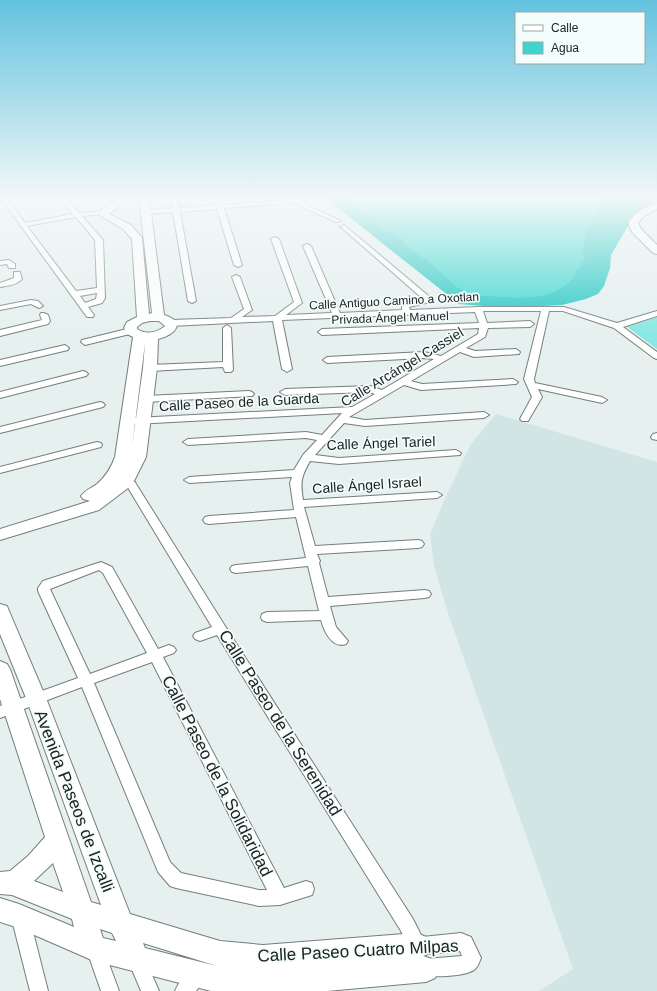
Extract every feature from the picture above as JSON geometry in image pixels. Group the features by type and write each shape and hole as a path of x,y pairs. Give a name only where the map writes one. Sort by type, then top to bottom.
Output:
{"street":[{"path":"36,243 90,315"},
{"path":"84,306 99,301 101,298 99,243"},
{"path":"137,243 142,318"},
{"path":"149,243 158,317"},
{"path":"182,243 192,301"},
{"path":"231,243 238,265"},
{"path":"277,243 298,303 277,318 287,369"},
{"path":"363,243 427,298 427,300 423,302 405,306 406,312"},
{"path":"649,243 657,251"},
{"path":"307,246 338,315"},
{"path":"0,285 16,277"},
{"path":"233,320 248,310 236,277"},
{"path":"74,294 101,290"},
{"path":"0,308 31,302 39,306"},
{"path":"525,420 537,397 529,379 546,308"},
{"name":"Calle Antiguo Camino a Oxotlan","path":"170,323 478,309 564,309 617,326 657,356"},
{"name":"Calle Arcángel Cassiel","path":"341,641 330,629 294,483 298,473 307,457 352,410 482,335 484,326 478,309"},
{"path":"617,326 657,313"},
{"path":"0,526 65,507 84,499 102,488 117,473 135,421 146,399 150,368 141,334 130,328 134,322 142,318 158,317 166,319 170,323 169,329 165,332 141,334 85,342"},
{"path":"0,333 45,319"},
{"name":"Privada Ángel Manuel","path":"322,332 530,324"},
{"path":"150,368 228,367 227,328"},
{"path":"0,535 92,506 126,482 138,457 135,421 141,334"},
{"path":"0,363 65,348"},
{"path":"460,349 474,354 516,352"},
{"path":"327,360 424,355 434,356 441,359"},
{"path":"0,395 83,374"},
{"path":"403,381 421,386 513,382"},
{"path":"532,385 602,400"},
{"path":"285,392 370,389 382,393"},
{"path":"146,399 249,394"},
{"path":"0,430 100,405"},
{"name":"Calle Paseo de la Guarda","path":"135,421 352,410"},
{"path":"342,420 365,423 484,415"},
{"path":"188,442 306,435 325,438"},
{"path":"0,470 97,445"},
{"name":"Calle Ángel Tariel","path":"307,457 339,461 456,453"},
{"path":"189,480 298,473"},
{"name":"Calle Paseo de la Serenidad","path":"126,482 131,484 220,629 407,925 421,957"},
{"name":"Calle Ángel Israel","path":"209,520 437,495"},
{"path":"236,569 312,556 418,544"},
{"name":"Calle Paseo de la Solidaridad","path":"280,897 155,655 106,567 96,567 51,582 44,588 44,591 86,680 164,867 176,880 259,898 280,897 306,889"},
{"path":"324,602 425,594"},
{"name":"Avenida Paseos de Izcalli","path":"0,611 36,698 121,924 150,991"},
{"path":"267,617 327,615"},
{"path":"200,636 220,629"},
{"path":"7,709 169,650"},
{"name":"Avenida Paseos de Izcalli","path":"0,669 7,709 57,840 94,948"},
{"path":"6,884 30,871 45,856 57,840"},
{"name":"Calle Paseo Cuatro Milpas","path":"6,884 81,911 220,954 263,958 421,957"},
{"path":"10,913 39,991"},
{"name":"Calle Paseo Cuatro Milpas","path":"10,913 94,948 137,959 191,982 220,980 229,986 258,984 421,957"},
{"path":"94,948 110,991"}],"shaded area":[{"path":"382,243 618,243 611,255 610,268 604,286 598,294 586,299 562,305 508,308 459,304"},
{"path":"657,317 657,349 627,327"},
{"path":"496,414 657,462 657,991 539,991 573,969 449,616 434,566 430,534 471,444"}],"water":[{"path":"584,243 582,248 585,261 582,262 574,277 565,286 555,292 543,296 517,298 471,295 458,288 427,260 404,244"}]}
